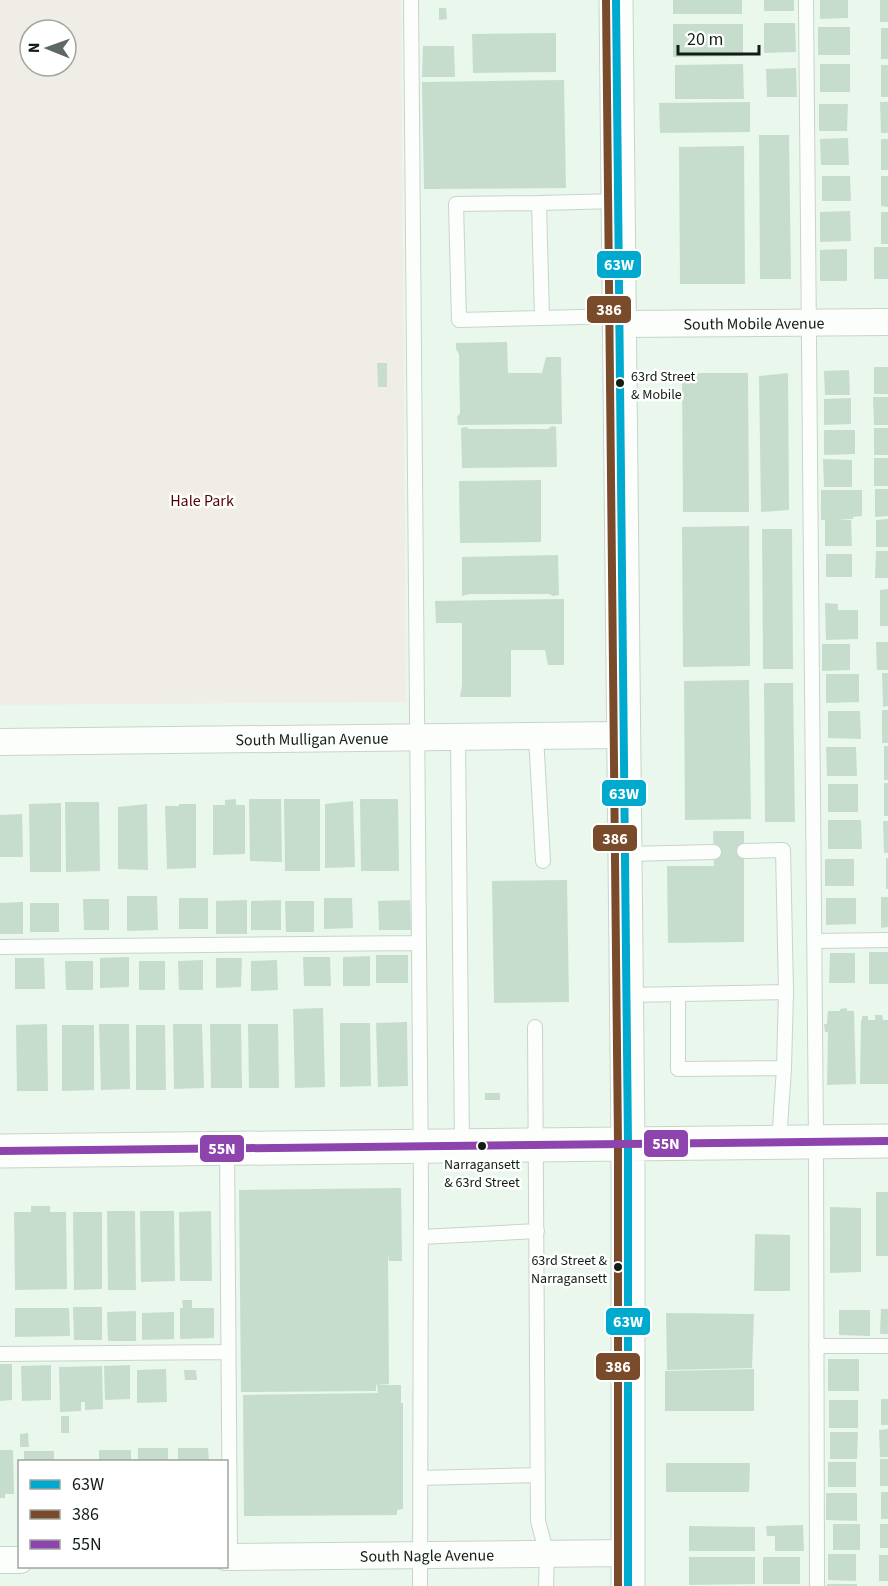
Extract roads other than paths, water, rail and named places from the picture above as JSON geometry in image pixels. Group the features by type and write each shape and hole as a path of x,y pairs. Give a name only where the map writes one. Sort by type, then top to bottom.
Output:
{"main road":[{"path":"616,0 628,1144 628,1586"},
{"path":"0,1150 888,1141"}],"street":[{"name":"South Mobile Avenue","path":"619,320 888,322"},
{"name":"South Mulligan Avenue","path":"0,742 623,735"},
{"name":"South Nagle Avenue","path":"228,1557 628,1553"},
{"path":"0,1560 18,1560"}],"lane":[{"path":"411,0 421,1146 420,1586"},
{"path":"806,0 816,1142 817,1586"},
{"path":"618,201 456,204 459,320 542,318 619,320"},
{"path":"539,202 542,318"},
{"path":"536,736 543,861"},
{"path":"458,737 462,1146"},
{"path":"744,852 783,850 786,992 779,1142"},
{"path":"625,854 714,852"},
{"path":"814,941 888,940"},
{"path":"0,947 419,943"},
{"path":"626,995 786,992"},
{"path":"678,994 678,1069 784,1068"},
{"path":"535,1027 538,1521 547,1554 546,1586"},
{"path":"227,1148 228,1557"},
{"path":"421,1237 537,1231"},
{"path":"816,1346 888,1346"},
{"path":"0,1354 228,1352"},
{"path":"420,1478 538,1475"}],"place":[{"name":"63rd Street & Mobile","path":"620,383"},
{"name":"Narragansett & 63rd Street","path":"482,1146"},
{"name":"63rd Street & Narragansett","path":"618,1267"}],"park label":[{"name":"Hale Park","path":"202,500"}]}
